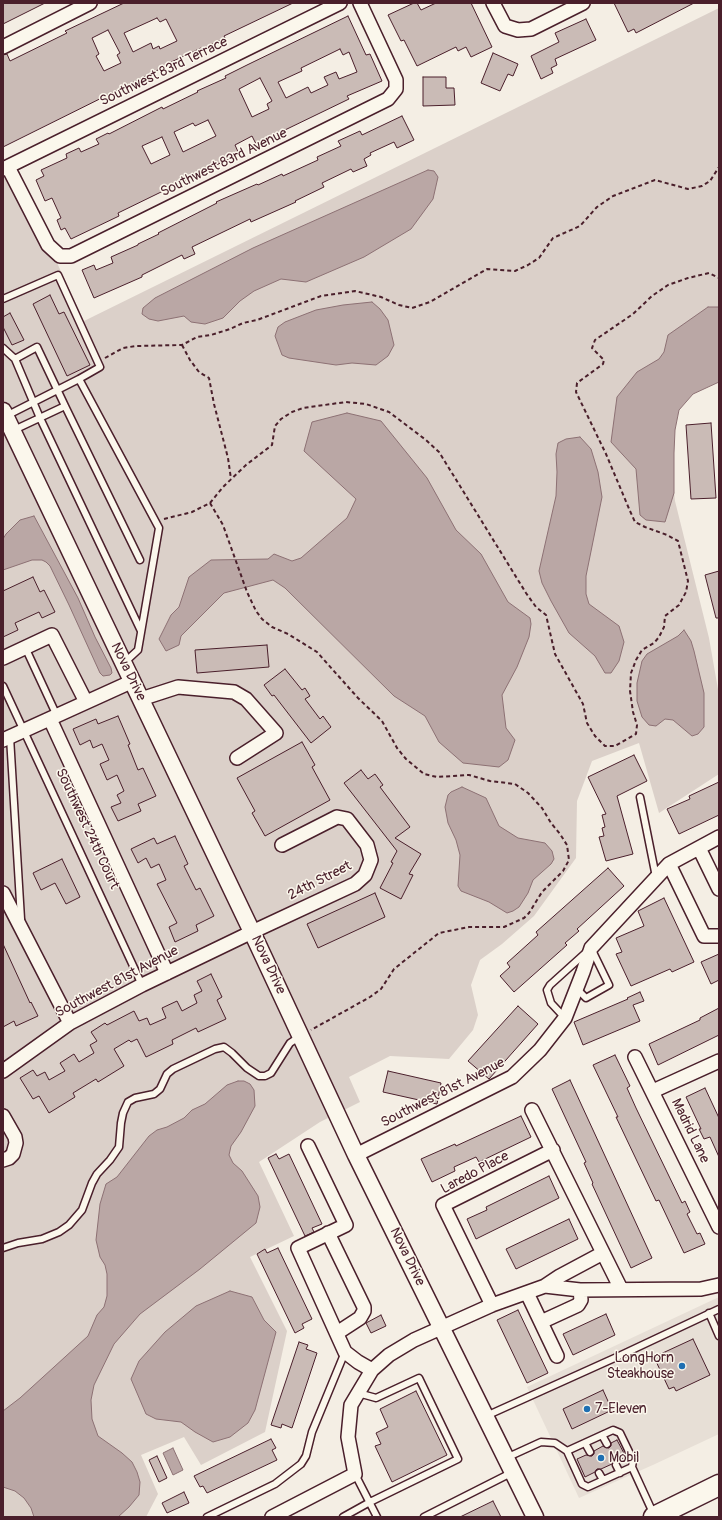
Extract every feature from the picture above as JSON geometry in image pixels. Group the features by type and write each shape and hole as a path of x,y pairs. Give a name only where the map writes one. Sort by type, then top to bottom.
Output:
{"main road":[{"path":"655,1517 719,1485"}],"street":[{"path":"3,47 90,3"},
{"name":"Southwest 83rd Terrace","path":"5,168 340,3"},
{"path":"493,3 505,26 518,30 531,29 583,3"},
{"name":"Southwest 83rd Avenue","path":"5,168 48,246 60,256 72,256 388,99 396,89 396,80 365,4"},
{"name":"Nova Drive","path":"6,419 133,681 252,932 305,1034 356,1155 535,1517"},
{"path":"3,658 52,635 86,702"},
{"path":"6,739 133,681"},
{"path":"141,699 178,687 234,692 246,699 276,732 237,758"},
{"name":"Southwest 24th Court","path":"54,717 167,973"},
{"name":"24th Street","path":"252,932 355,884 365,875 371,860 367,845 347,819 338,817 282,845"},
{"name":"Southwest 81st Avenue","path":"356,1155 512,1077 540,1050 565,1018 591,948 669,864 719,837"},
{"path":"699,848 719,889"},
{"path":"669,864 704,936 719,936"},
{"path":"3,893 70,1023"},
{"name":"Southwest 81st Avenue","path":"3,1071 70,1023 142,985 252,932"},
{"name":"Madrid Lane","path":"635,1057 719,1227"},
{"name":"Madrid Lane","path":"653,1091 719,1061"},
{"path":"532,1110 621,1289"},
{"path":"3,1116 15,1137 16,1143 13,1154 9,1158 3,1160"},
{"path":"308,1146 346,1225 298,1248 345,1352 372,1370"},
{"name":"Laredo Place","path":"492,1305 443,1205 553,1150"},
{"path":"328,1233 364,1307 364,1312 360,1318 337,1333"},
{"path":"272,1517 355,1474 348,1437 351,1405 372,1370 389,1355 414,1340 492,1305 545,1286 560,1276 604,1253"},
{"path":"545,1286 580,1290 701,1289 719,1285"},
{"path":"541,1322 578,1305 581,1300 580,1290"},
{"path":"527,1293 556,1356"}],"lane":[{"path":"3,299 58,275 100,366 80,379 33,402 6,419"},
{"path":"15,359 37,347 140,560"},
{"path":"3,348 15,359 40,418 142,630"},
{"path":"80,379 159,528 138,650 124,663"},
{"path":"6,419 40,418 65,406"},
{"path":"25,647 54,717"},
{"name":"Southwest 24th Court","path":"3,686 142,985"},
{"path":"6,739 22,929"},
{"path":"640,797 656,877"},
{"path":"565,1018 551,1003 547,990 550,985 591,948 610,985 586,998 577,989"},
{"path":"3,1248 18,1243 42,1239 59,1232 69,1225 82,1210 97,1174 110,1160 119,1147 123,1113 128,1102 135,1098 154,1094 160,1089 167,1074 173,1069 215,1049 224,1047 247,1068 259,1076 265,1076 271,1073 275,1068 290,1043 305,1034"},
{"path":"485,1417 719,1309"},
{"path":"709,1314 719,1336"},
{"path":"207,1517 275,1484 301,1464 306,1456 312,1432 345,1352"},
{"path":"343,1517 370,1502 458,1459 419,1378 376,1398 358,1393"},
{"path":"567,1451 613,1430 620,1433 633,1460 632,1467 655,1517"},
{"path":"602,1435 607,1444"},
{"path":"424,1517 510,1465 541,1442 555,1443 567,1451 582,1484 588,1487 632,1467"},
{"path":"585,1443 590,1452"},
{"path":"616,1465 620,1473"},
{"path":"599,1473 603,1480"},
{"path":"355,1474 377,1517"}],"path":[{"path":"99,362 109,354 123,348 136,346 182,345 197,337 211,335 230,329 243,323 257,320 321,296 355,291 381,297 399,305 412,308 430,302 487,269 515,271 528,265 539,258 553,238 580,226 597,207 612,196 655,180 688,189 702,186 710,181 719,167"},
{"path":"155,521 192,512 210,503 246,465 272,445 275,426 281,419 292,412 302,408 346,402 366,404 389,412 426,440 439,452 526,593 536,607 546,615 555,654 583,704 587,723 595,736 605,746 615,746 636,734 637,725 633,712 630,691 631,673 636,660 642,650 654,643 660,637 664,626 665,616 679,605 686,592 688,581 678,541 635,522 609,461 576,392 577,383 603,364 604,360 592,348 595,340 633,314 652,296 668,285 688,278 709,273 719,278"},
{"path":"182,345 190,360 199,372 209,378 228,458 231,480"},
{"path":"210,503 223,525 247,592 256,611 262,619 272,627 288,634 316,652 358,698 382,721 397,748 406,759 424,774 437,777 469,775 490,781 516,784 528,793 542,808 567,845 569,854 569,860 563,871 542,892 529,913 524,918 504,927 469,927 439,933 394,969 381,989 370,997 305,1034"}],"shaded area":[{"path":"719,8 719,362 667,423 675,501 709,638 719,695 719,774 659,813 639,743 592,761 577,801 576,858 534,916 502,944 480,960 471,985 478,1015 473,1030 449,1059 390,1056 349,1077 360,1102 320,1122 259,1162 294,1236 250,1257 287,1331 265,1432 201,1465 184,1437 141,1455 158,1494 146,1517 3,1517 3,173 13,168 84,321"},
{"path":"428,170 434,171 438,177 433,199 411,229 364,257 306,282 281,279 254,291 240,301 223,318 205,324 191,322 184,316 158,321 149,319 142,314 143,308 155,298 253,248"},
{"path":"372,302 380,309 388,320 394,345 388,356 376,365 352,363 336,365 289,358 282,355 275,336 278,327 285,322 316,310"},
{"path":"708,307 719,307 719,382 693,394 679,410 675,430 674,493 665,522 646,520 640,515 636,469 611,442 617,397 637,372 659,359 664,352 668,335"},
{"path":"347,413 381,421 427,478 456,530 481,554 508,602 530,618 531,624 529,637 517,667 502,695 506,728 515,740 508,760 499,767 463,763 439,742 425,716 394,696 285,588 273,580 224,593 181,636 179,645 166,651 159,639 171,615 179,607 189,577 211,560 268,559 274,554 292,561 301,558 347,518 356,499 304,451 312,422"},
{"path":"580,437 591,449 598,472 602,497 586,576 586,594 589,604 619,626 624,642 619,661 611,673 605,673 595,656 569,633 542,583 539,571 556,496 556,454 558,443 566,439"},
{"path":"34,516 78,598 95,637 111,668 112,673 110,675 103,676 100,673 69,605 50,566 46,562 42,560 32,560 3,570 3,539 20,520"},
{"path":"684,630 691,641 704,693 704,727 698,734 692,736 673,720 665,719 656,726 649,725 642,717 637,701 637,683 642,661 647,654 678,636"},
{"path":"462,787 486,798 499,826 518,838 545,843 552,851 554,859 551,864 533,880 528,893 519,907 513,911 507,913 489,902 461,891 458,886 460,855 456,840 448,823 445,807 448,795"},
{"path":"238,1081 244,1081 250,1084 254,1090 255,1106 241,1132 231,1146 229,1155 233,1163 242,1171 258,1196 260,1207 256,1223 200,1269 140,1314 114,1344 94,1385 91,1400 92,1419 98,1436 132,1462 140,1482 139,1495 118,1517 34,1517 31,1508 24,1498 15,1491 3,1487 3,1411 20,1398 88,1336 97,1315 104,1307 107,1296 107,1274 105,1265 100,1257 96,1240 100,1204 106,1184 117,1177 149,1136 157,1130 167,1127 184,1118 192,1110 205,1104 227,1085"},
{"path":"230,1291 252,1297 264,1320 276,1332 255,1410 248,1423 230,1437 213,1442 181,1422 156,1419 146,1414 131,1379 139,1361 165,1332 196,1306"},
{"path":"719,1297 719,1434 579,1498 527,1387"},
{"path":"173,1448 183,1470 173,1475 163,1453"}],"building":[{"path":"3,3 45,3 3,24"},
{"path":"124,3 293,3 224,36 225,38 167,64 168,65 3,147 3,55 7,54 10,61 67,33 65,31","holes":["157,18 160,22 166,19 177,41 160,49 159,46 153,49 151,43 133,52 124,33","108,30 120,53 117,55 121,63 104,71 96,56 99,54 92,38"]},
{"path":"417,3 421,10 436,3 471,3 492,47 471,57 466,47 458,51 456,47 417,66 404,40 401,41 388,15"},
{"path":"614,3 694,3 636,33 634,29 628,32"},
{"path":"348,16 366,55 370,54 382,81 347,96 349,99 256,144 252,136 235,145 239,154 118,213 119,216 71,239 65,228 61,230 57,220 61,218 52,198 45,201 36,180 44,176 41,170 67,158 66,154 79,148 81,152 99,144 96,139 162,107 163,109 198,92 197,91 226,78 225,76","holes":["340,49 343,55 349,52 357,72 339,79 336,72 324,77 328,85 311,93 308,87 286,98 278,82 302,71 301,68","260,78 272,101 267,104 269,109 252,117 239,89","208,120 216,136 183,152 174,132 193,123 195,126","162,137 170,155 151,164 142,146"]},
{"path":"586,19 596,40 555,59 557,65 551,68 553,73 541,79 531,56 559,42 555,33"},
{"path":"493,53 518,64 513,76 508,74 500,91 481,83"},
{"path":"423,77 446,77 446,88 454,88 455,105 423,106"},
{"path":"402,116 414,140 397,148 394,142 370,153 371,155 364,159 367,166 353,172 351,169 322,183 324,187 295,201 296,202 251,222 250,219 192,247 195,254 184,259 182,255 142,275 142,277 94,298 82,270 94,265 96,270 113,263 111,257 159,234 158,233 217,203 216,202 282,174 283,176 318,160 317,157 341,146 338,141 360,131 362,135"},
{"path":"50,295 59,314 64,312 90,365 67,376 33,304"},
{"path":"10,313 24,340 12,345 3,327 3,317"},
{"path":"711,423 716,498 691,499 686,425"},
{"path":"719,571 719,618 716,618 705,575"},
{"path":"33,577 40,592 44,590 55,612 42,618 39,612 15,623 18,630 3,637 3,591"},
{"path":"267,645 269,667 197,673 195,650"},
{"path":"285,669 302,690 305,688 310,696 305,699 320,719 323,716 331,727 311,743 274,695 272,696 264,685"},
{"path":"118,716 130,744 128,745 138,770 143,768 156,796 138,804 141,811 118,821 111,807 121,803 117,795 124,791 117,775 107,780 100,764 109,760 102,744 93,748 90,740 80,745 73,729 96,719 98,724"},
{"path":"302,742 315,765 312,767 330,800 265,836 252,813 255,811 237,778"},
{"path":"634,755 647,781 617,796 633,854 606,861 599,837 604,836 602,828 605,827 602,815 606,814 588,777"},
{"path":"361,770 368,779 375,774 383,785 380,787 410,827 395,838 421,854 409,874 413,875 401,899 380,888 393,863 391,862 397,851 344,783"},
{"path":"719,782 719,815 679,834 667,809 690,799 689,796"},
{"path":"175,836 188,864 184,866 196,890 200,888 214,916 196,925 198,931 175,942 169,927 177,923 157,884 166,880 159,864 151,868 146,858 138,863 131,849 154,838 157,844"},
{"path":"62,859 80,897 66,904 55,883 41,890 33,873"},
{"path":"608,868 624,886 577,929 579,931 565,943 567,945 514,992 500,976 510,967 507,963 538,935 536,932"},
{"path":"375,893 385,917 318,948 307,924"},
{"path":"664,898 694,962 672,972 670,969 631,986 616,954 622,952 616,938 644,926 638,911"},
{"path":"3,944 30,1003 31,1002 38,1016 16,1026 14,1021 3,1027"},
{"path":"719,954 719,980 711,984 701,962"},
{"path":"211,974 222,997 217,1000 226,1019 198,1032 196,1028 172,1040 173,1044 146,1057 137,1039 131,1042 129,1040 114,1049 124,1066 98,1082 96,1079 73,1093 75,1097 49,1113 39,1096 33,1099 20,1078 33,1070 37,1076 45,1072 49,1080 65,1071 60,1063 74,1054 79,1062 94,1053 90,1045 97,1041 91,1032 105,1023 107,1025 134,1011 139,1021 147,1018 150,1025 166,1018 162,1008 177,1001 182,1011 197,1003 194,995 202,991 197,981"},
{"path":"640,992 644,1001 633,1005 640,1021 583,1045 574,1022 628,999 627,998"},
{"path":"518,1006 538,1024 489,1079 468,1061"},
{"path":"719,1008 719,1035 658,1065 649,1044 700,1020 700,1018"},
{"path":"615,1055 630,1086 627,1088 636,1108 682,1203 685,1201 690,1212 687,1214 697,1234 700,1233 705,1244 684,1253 659,1200 656,1201 593,1065"},
{"path":"388,1071 441,1083 437,1104 383,1092"},
{"path":"570,1080 652,1258 631,1268 592,1184 593,1183 584,1163 586,1162 552,1089"},
{"path":"705,1088 719,1118 719,1157 710,1137 704,1139 686,1097"},
{"path":"521,1116 531,1137 479,1162 476,1157 454,1167 455,1171 432,1182 421,1159 455,1144 456,1146"},
{"path":"276,1154 279,1159 289,1154 322,1224 312,1228 314,1232 305,1236 268,1158"},
{"path":"549,1176 559,1198 476,1239 467,1219 487,1210 486,1207"},
{"path":"569,1219 578,1239 516,1269 506,1249"},
{"path":"278,1248 312,1319 302,1324 304,1328 295,1333 257,1254 265,1249 267,1253"},
{"path":"518,1310 548,1373 527,1383 497,1320"},
{"path":"606,1314 615,1335 573,1355 563,1334"},
{"path":"381,1315 386,1326 371,1333 366,1323"},
{"name":"LongHorn Steakhouse","path":"693,1339 710,1375 676,1391 674,1387 669,1389 654,1357"},
{"path":"299,1342 308,1345 306,1349 317,1353 292,1428 282,1424 281,1428 271,1425"},
{"name":"7-Eleven","path":"603,1390 612,1410 572,1429 563,1409"},
{"path":"416,1391 447,1455 392,1482 375,1446 381,1444 376,1433 388,1427 380,1409"},
{"path":"271,1439 276,1448 272,1450 277,1460 207,1493 203,1486 200,1487 194,1476"},
{"name":"Mobil","path":"617,1440 626,1457 618,1461 614,1461 612,1464 601,1469 597,1469 595,1472 585,1477 577,1459 586,1455 592,1456 594,1451 603,1446 609,1448 611,1443"},
{"path":"157,1456 167,1478 159,1482 149,1460"},
{"path":"184,1492 189,1503 167,1513 162,1503"},
{"path":"493,1501 501,1517 460,1517"}],"place":[{"name":"LongHorn Steakhouse","path":"682,1366"},
{"name":"7-Eleven","path":"587,1409"},
{"name":"Mobil","path":"601,1458"}]}
